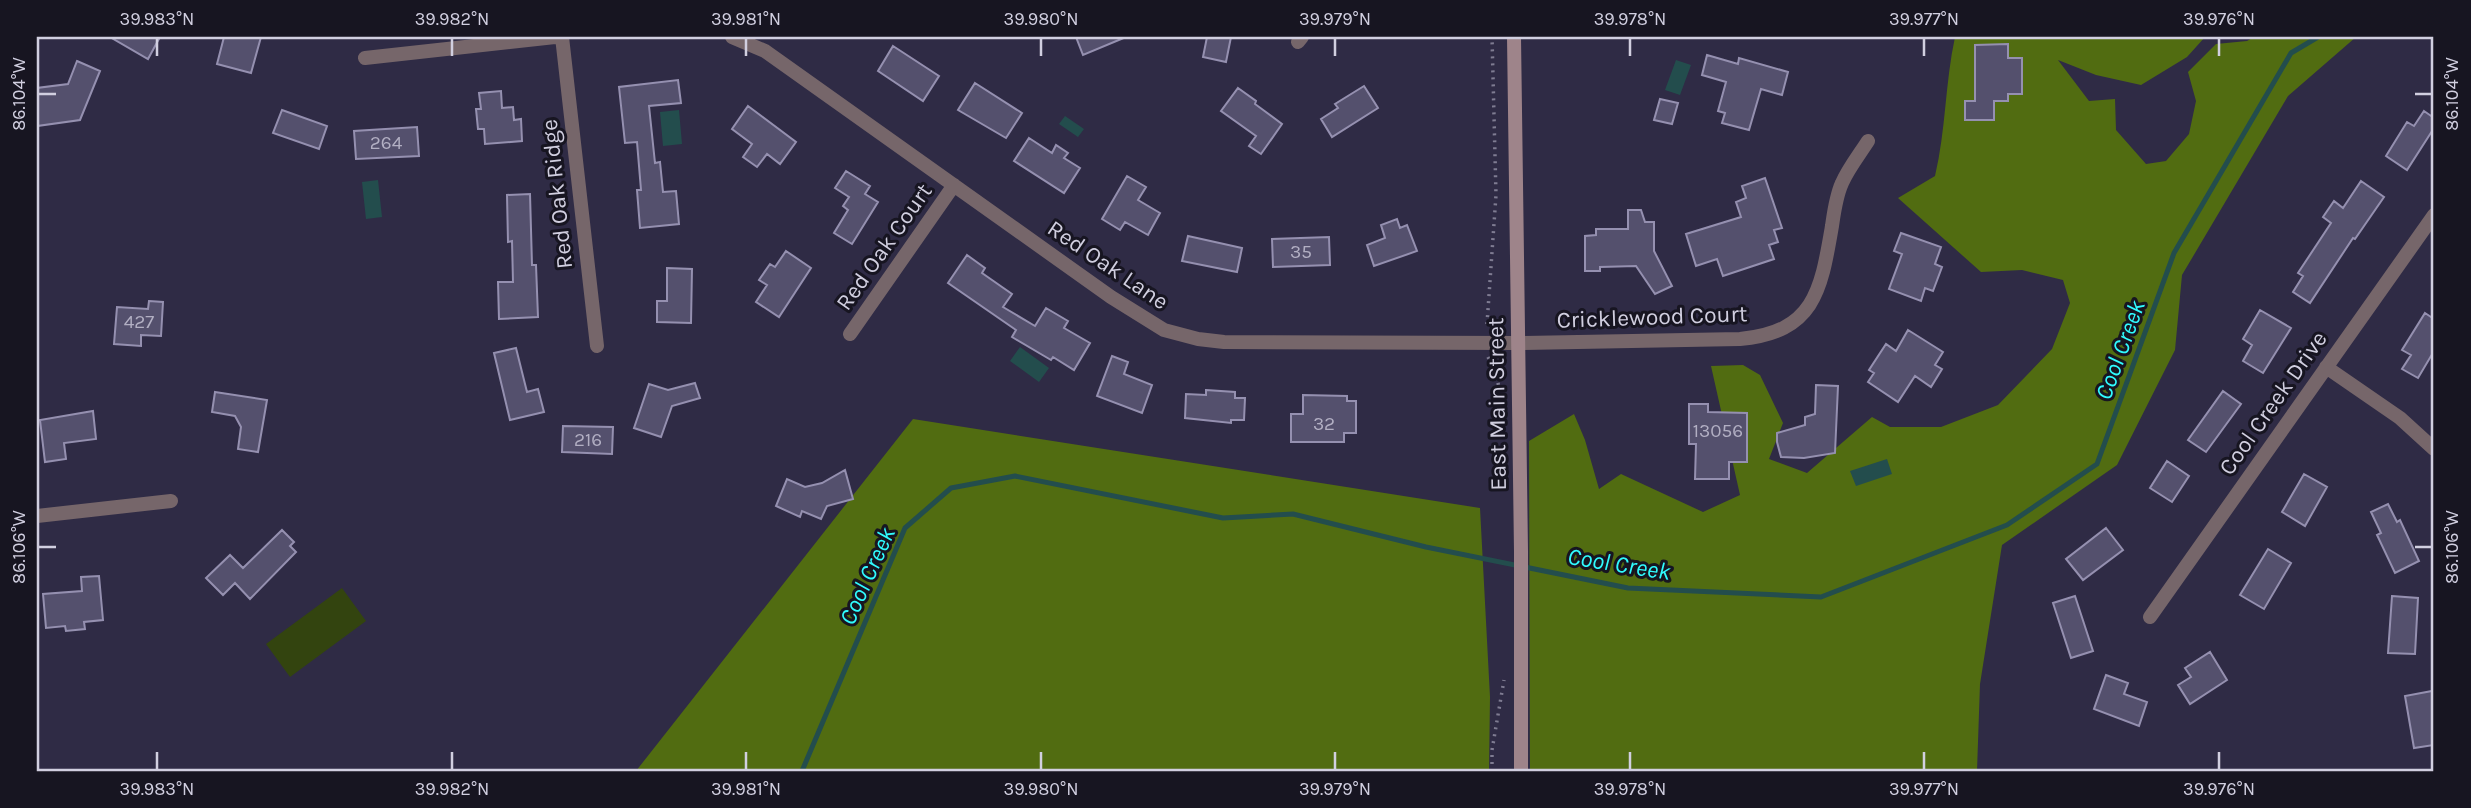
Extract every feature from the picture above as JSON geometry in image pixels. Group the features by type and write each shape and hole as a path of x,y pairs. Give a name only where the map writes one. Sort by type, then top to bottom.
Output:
{"main road":[{"name":"East Main Street","path":"1514,37 1521,771"}],"street":[{"path":"365,58 555,37"},
{"name":"Red Oak Ridge","path":"562,37 597,346"},
{"name":"Red Oak Lane","path":"732,37 765,51 1111,298 1164,330 1198,339 1224,342 1519,343"},
{"name":"Cricklewood Court","path":"1519,343 1740,339 1777,332 1794,322 1817,295 1842,183 1868,141"},
{"name":"Red Oak Court","path":"850,334 954,185"},
{"name":"Cool Creek Drive","path":"2150,617 2434,215"},
{"path":"2326,367 2400,418 2434,449"},
{"path":"37,516 171,500"}],"path":[{"path":"1487,324 1496,195 1492,37"},
{"path":"1492,771 1492,750 1506,671"}],"green space":[{"path":"1955,37 2205,37 2187,57 2141,85 2096,75 2058,60 2089,101 2115,99 2116,130 2146,164 2166,161 2189,134 2196,101 2188,72 2216,44 2247,41 2254,37 2356,37 2288,96 2182,275 2175,350 2117,465 2002,545 1980,684 1977,771 1530,771 1529,441 1574,414 1585,440 1599,489 1621,474 1703,512 1740,495 1711,366 1743,365 1760,375 1783,423 1769,459 1807,473 1872,417 1890,427 1941,427 1998,405 2052,349 2070,303 2063,280 2022,270 1981,272 1898,198 1935,176"},
{"path":"913,419 1480,508 1490,697 1489,771 636,771"},
{"path":"342,588 366,621 290,677 266,644"}],"shaded area":[{"path":"1676,60 1691,65 1680,95 1665,90"},
{"path":"679,110 682,144 663,146 660,112"},
{"path":"1065,116 1084,129 1078,137 1059,124"},
{"path":"378,180 382,217 366,219 362,182"},
{"path":"1020,347 1049,368 1039,382 1010,361"},
{"path":"1887,459 1892,474 1856,486 1850,471"}],"building":[{"path":"110,37 160,37 148,59"},
{"path":"224,37 261,37 251,73 217,64"},
{"path":"1076,37 1126,37 1083,55"},
{"path":"1207,37 1231,37 1226,62 1203,57"},
{"path":"2008,44 2008,58 2022,58 2022,94 2008,94 2008,101 1994,101 1994,120 1965,120 1965,101 1975,101 1975,45"},
{"path":"893,46 939,76 923,101 878,71"},
{"path":"1707,55 1738,64 1739,58 1788,72 1782,95 1761,89 1749,130 1722,123 1725,113 1718,111 1726,82 1702,75"},
{"path":"77,61 100,71 80,120 37,126 37,88 68,84"},
{"path":"678,80 681,103 649,106 655,163 660,162 663,192 676,191 679,224 640,228 637,190 641,190 637,142 625,143 619,87"},
{"path":"975,83 1022,113 1006,138 958,110"},
{"path":"1364,86 1378,108 1332,137 1321,119 1338,108 1335,104"},
{"path":"1238,88 1282,124 1261,154 1249,146 1256,136 1221,111"},
{"path":"501,91 502,108 513,107 514,120 521,119 522,141 485,144 484,129 478,129 476,109 481,109 479,93"},
{"path":"1660,99 1678,103 1672,124 1654,120"},
{"path":"748,106 796,142 780,164 767,154 757,167 743,157 752,144 732,129"},
{"path":"282,110 327,126 319,149 273,133"},
{"path":"2424,111 2434,118 2434,128 2407,170 2386,156 2407,122 2414,126"},
{"path":"417,127 419,156 356,159 354,131"},
{"path":"1029,138 1052,153 1056,145 1068,153 1064,158 1080,168 1064,193 1014,161"},
{"path":"846,171 870,186 865,194 878,202 852,244 834,233 848,210 843,206 849,197 835,188"},
{"path":"1127,176 1146,187 1138,200 1160,213 1148,235 1125,222 1120,230 1102,219"},
{"path":"1765,178 1782,228 1774,230 1778,242 1769,245 1774,259 1723,276 1717,259 1696,266 1686,234 1741,217 1736,202 1746,198 1742,186"},
{"path":"2361,181 2384,197 2310,303 2293,292 2303,276 2298,273 2331,223 2323,217 2334,201 2343,208"},
{"path":"530,194 532,265 536,265 538,317 499,319 498,282 513,282 512,241 508,242 507,195"},
{"path":"1628,210 1641,210 1645,222 1654,222 1654,251 1672,286 1655,294 1636,266 1600,267 1600,271 1585,271 1585,236 1596,235 1596,229 1628,229"},
{"path":"1397,219 1400,228 1407,225 1417,251 1374,266 1367,245 1385,238 1381,225"},
{"path":"1901,233 1941,247 1935,264 1942,267 1933,291 1925,288 1921,301 1889,289 1902,254 1894,251"},
{"path":"1188,236 1242,248 1237,272 1182,261"},
{"path":"1329,237 1330,265 1273,267 1272,239"},
{"path":"786,251 811,268 779,317 756,302 767,285 759,280 770,264 775,267"},
{"path":"967,255 985,268 982,273 1012,294 1003,307 1035,326 1046,308 1068,321 1064,328 1090,343 1074,370 1012,337 1016,330 948,283"},
{"path":"667,268 692,269 691,323 657,322 657,301 667,301"},
{"path":"149,301 163,302 161,336 141,335 141,346 114,344 117,307 148,309"},
{"path":"2260,310 2291,328 2263,373 2243,361 2252,345 2243,339"},
{"path":"2425,313 2434,319 2434,351 2418,378 2402,369 2411,355 2402,350"},
{"path":"1908,330 1943,352 1935,365 1942,369 1931,387 1915,376 1898,402 1868,382 1874,373 1869,370 1886,344 1896,351"},
{"path":"516,348 527,392 538,389 544,412 510,420 494,353"},
{"path":"1112,356 1128,362 1124,374 1152,385 1142,413 1097,396"},
{"path":"695,383 700,398 672,406 661,437 634,428 649,384 668,390"},
{"path":"1816,385 1838,386 1835,453 1804,458 1781,457 1777,433 1805,425 1805,417 1815,414"},
{"path":"1206,390 1235,392 1235,398 1245,398 1244,420 1231,420 1231,423 1185,418 1186,394 1206,395"},
{"path":"2223,391 2241,404 2206,452 2188,440"},
{"path":"215,392 267,400 258,452 238,449 241,427 235,416 212,412"},
{"path":"1303,395 1347,396 1347,401 1356,401 1356,433 1344,433 1344,442 1291,442 1291,414 1303,414"},
{"path":"1689,404 1708,404 1708,412 1747,413 1747,462 1729,462 1729,479 1695,479 1696,444 1689,444"},
{"path":"93,411 96,439 64,443 66,459 45,462 40,420"},
{"path":"563,426 613,427 612,454 562,452"},
{"path":"2167,461 2189,476 2172,502 2150,488"},
{"path":"845,470 853,499 827,506 821,519 802,511 800,517 776,506 787,479 805,487 822,483"},
{"path":"2304,474 2327,487 2305,526 2282,512"},
{"path":"2388,504 2397,522 2400,520 2419,561 2395,573 2377,535 2381,533 2371,512"},
{"path":"2106,528 2123,550 2083,580 2066,559"},
{"path":"282,530 294,542 290,546 296,552 250,599 235,583 223,595 206,578 230,555 243,568"},
{"path":"2268,549 2291,563 2264,609 2240,595"},
{"path":"99,576 103,620 84,622 85,629 66,631 65,626 46,628 43,594 82,591 81,577"},
{"path":"2075,596 2093,651 2071,658 2053,603"},
{"path":"2392,596 2418,598 2415,654 2388,653"},
{"path":"2210,652 2227,680 2190,704 2178,685 2191,677 2185,668"},
{"path":"2106,675 2128,683 2124,694 2147,702 2139,726 2094,709"},
{"path":"2432,691 2434,745 2414,748 2405,696"}],"waterway":[{"name":"Cool Creek","path":"802,771 905,528 951,488 1015,476 1223,518 1293,514 1426,547 1628,588 1821,597 2007,525 2097,464 2174,253 2291,53 2318,37"}]}
